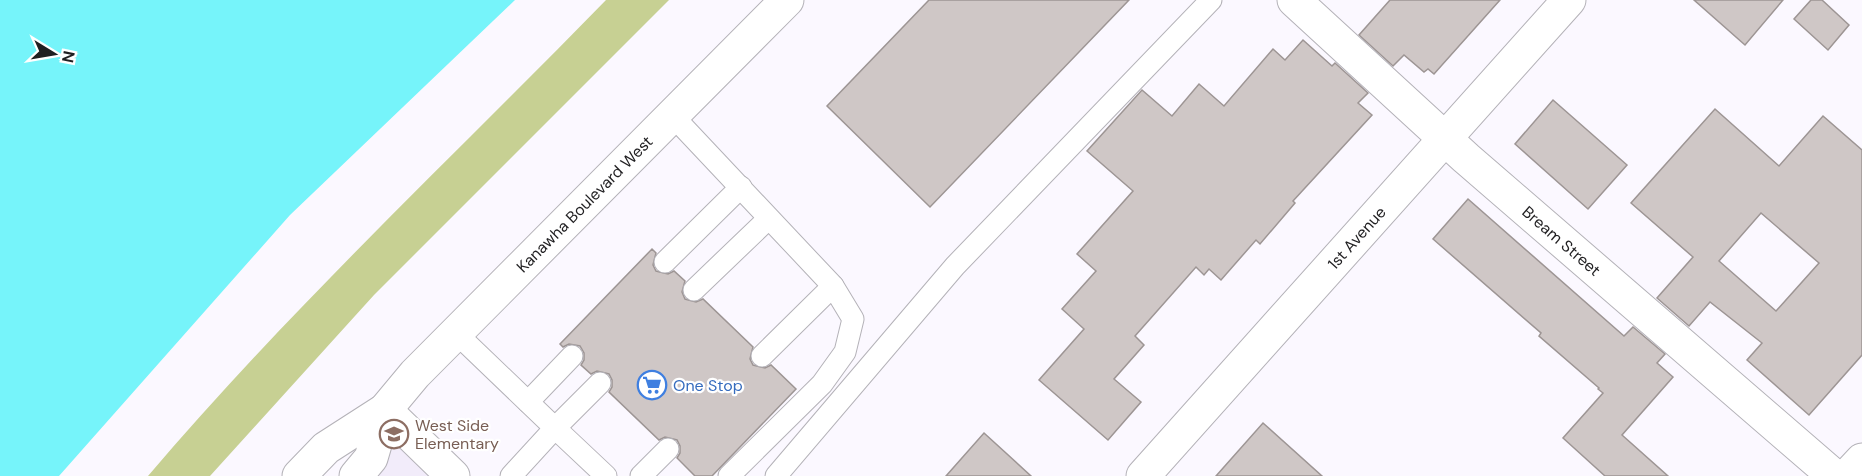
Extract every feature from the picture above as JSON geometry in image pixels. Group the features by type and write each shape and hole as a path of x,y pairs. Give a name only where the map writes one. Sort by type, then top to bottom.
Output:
{"street":[{"name":"Kanawha Boulevard West","path":"299,476 326,448 385,410 415,374 671,114 787,0"},
{"name":"Bream Street","path":"1293,0 1445,139 1834,476"},
{"name":"1st Avenue","path":"1143,476 1569,0"},
{"name":"Kanawha Boulevard West","path":"356,476 370,458 385,410"},
{"path":"385,410 453,476"},
{"path":"1847,476 1862,460"}],"lane":[{"path":"776,476 955,266 1211,0"},
{"path":"671,114 832,286 853,318 845,352 822,384 729,476"},
{"path":"665,262 741,187"},
{"path":"694,290 768,219"},
{"path":"762,356 832,286"},
{"path":"456,333 606,476"},
{"path":"528,402 572,356"},
{"path":"511,476 600,383"},
{"path":"641,476 668,449"}],"shaded area":[{"name":"West Side Elementary","path":"385,410 455,476 356,476"}],"green space":[{"path":"606,0 669,0 374,295 210,476 148,476 202,414 315,293"}],"water":[{"path":"0,0 515,0 290,215 59,476 0,476"}],"building":[{"path":"929,0 1129,0 930,207 827,106"},
{"path":"1390,0 1500,0 1434,74 1428,69 1424,72 1404,55 1393,66 1359,35"},
{"path":"1694,0 1783,0 1745,45"},
{"path":"1811,0 1822,0 1849,25 1828,50 1794,19"},
{"path":"1303,40 1332,66 1335,63 1368,93 1358,103 1372,115 1293,201 1295,203 1260,244 1256,240 1221,280 1209,269 1204,275 1196,267 1135,336 1144,345 1114,379 1141,402 1108,440 1039,380 1084,329 1062,309 1096,271 1077,254 1133,191 1087,151 1142,90 1172,116 1199,84 1224,106 1273,49 1285,60"},
{"path":"1553,100 1627,165 1588,209 1515,144"},
{"path":"1715,109 1779,166 1823,116 1862,150 1862,355 1809,415 1747,360 1762,343 1710,302 1689,326 1657,298 1693,257 1631,203","holes":["1761,213 1819,263 1776,311 1719,261"]},
{"path":"1468,199 1624,336 1633,327 1665,354 1657,363 1673,377 1622,435 1668,476 1605,476 1563,438 1603,393 1539,336 1541,333 1433,239"},
{"path":"652,249 656,253 653,265 656,271 668,274 674,271 685,281 682,292 685,299 696,302 703,299 753,347 750,359 753,365 765,368 771,365 796,389 712,476 695,476 677,458 680,446 677,440 665,437 659,440 609,392 612,380 609,374 597,371 591,374 581,365 584,353 580,346 569,344 563,347 560,344"},
{"path":"1263,423 1322,476 1216,476"},
{"path":"984,433 1031,476 946,476"}],"place":[{"name":"One Stop","path":"652,385"},
{"name":"West Side Elementary","path":"394,434"}]}
